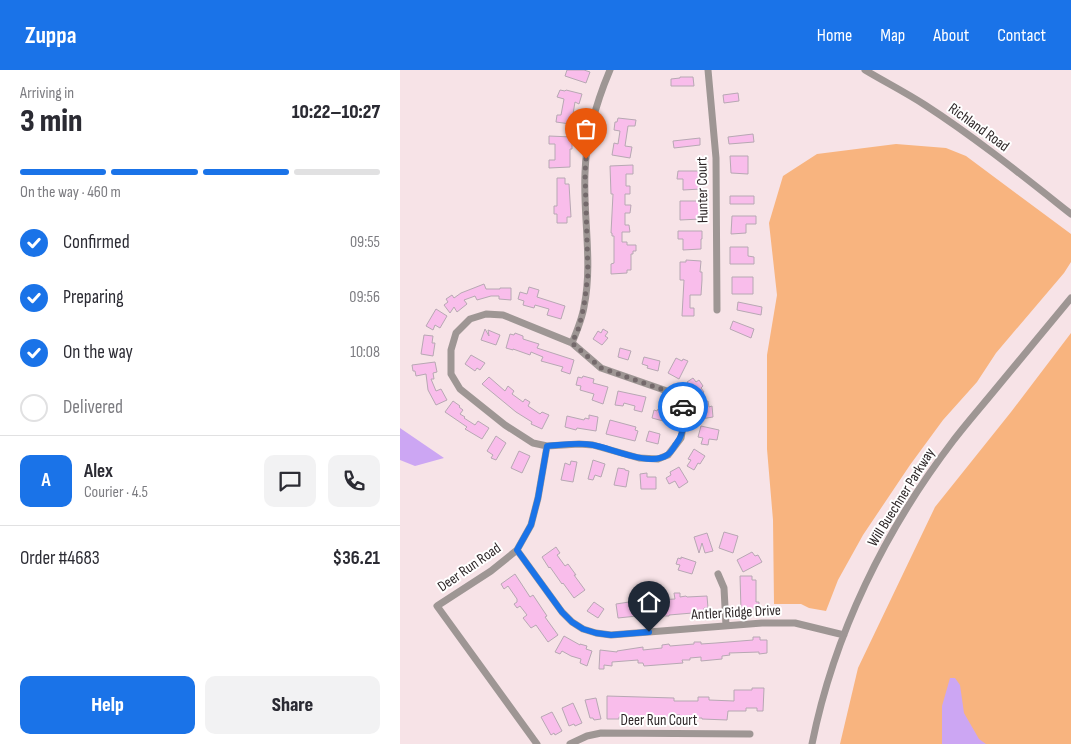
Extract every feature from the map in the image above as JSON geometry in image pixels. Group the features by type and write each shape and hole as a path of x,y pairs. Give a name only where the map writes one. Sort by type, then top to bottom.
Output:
{"street":[{"path":"572,343 579,327 584,306 588,274 585,173 589,132 595,108 610,70"},
{"name":"Hunter Court","path":"708,70 716,158 716,310"},
{"name":"Richland Road","path":"865,70 961,129 1071,214"},
{"name":"Will Buechner Parkway","path":"812,744 830,674 853,611 872,570 908,506 953,441 1071,298"},
{"path":"486,314 503,315 572,343 601,368 667,391 682,404 685,417 681,438 668,455 658,459 639,458 593,445 547,446 533,443 519,434 460,389 451,374 451,350 456,333 470,319 486,314"},
{"name":"Deer Run Road","path":"537,744 437,606 491,572 517,550 531,525 538,498 547,446"},
{"name":"Antler Ridge Drive","path":"517,550 562,612 583,629 596,633 611,635 762,623 795,623 844,635"},
{"path":"718,574 724,588 726,626"},
{"name":"Deer Run Court","path":"570,744 587,736 601,733 750,734"}],"shaded area":[{"path":"896,144 946,148 966,156 1071,234 1071,262 1064,273 996,353 977,382 943,420 910,465 863,535 838,580 826,611 809,608 801,604 774,604 773,520 767,449 767,355 777,295 769,223 783,176 817,154"},
{"path":"1071,333 1071,744 840,744 858,668 935,507"},
{"path":"400,428 444,458 415,466 400,460"},
{"path":"950,678 955,678 960,685 964,713 979,739 986,744 942,744 942,706"}],"building":[{"path":"567,70 590,72 586,83 565,76"},
{"path":"693,77 694,86 671,86 671,79"},
{"path":"560,90 582,94 579,104 575,102 574,122 571,121 570,124 556,122 557,115 561,115 564,99 557,97"},
{"path":"738,93 739,101 724,103 723,95"},
{"path":"618,118 636,120 635,126 628,126 625,146 632,147 630,158 612,155 614,143 618,144 620,131 614,130 615,122 617,122"},
{"path":"753,134 754,142 729,144 728,137"},
{"path":"549,136 572,137 570,167 549,168 549,160 555,160 555,144 549,144"},
{"path":"700,138 700,145 674,148 673,141"},
{"path":"730,156 748,156 748,174 731,173"},
{"path":"633,165 633,174 626,174 626,186 630,186 630,194 625,194 625,205 631,205 630,213 625,213 625,225 629,225 630,232 622,232 622,242 627,242 627,245 636,245 636,251 633,251 633,254 631,254 631,270 627,270 627,273 611,274 611,264 614,263 614,236 611,233 613,194 611,194 610,166"},
{"path":"678,171 701,171 701,189 683,190 683,179 677,179"},
{"path":"557,178 565,178 565,184 569,184 571,217 567,217 567,223 557,223 557,214 554,214 554,206 557,206"},
{"path":"730,196 754,196 754,204 730,204"},
{"path":"680,201 701,201 701,219 680,220"},
{"path":"732,216 756,216 756,224 746,224 746,233 731,234"},
{"path":"678,231 702,231 701,249 683,250 683,239 678,239"},
{"path":"730,247 748,247 748,256 754,257 754,264 730,264"},
{"path":"686,260 701,261 701,295 690,295 690,308 694,308 694,316 682,316 684,280 680,280 680,262 686,262"},
{"path":"732,277 753,277 753,294 732,294"},
{"path":"484,284 486,289 511,288 511,300 499,299 499,296 491,296 477,300 475,296 464,300 467,304 457,312 454,307 450,313 444,305 448,302 446,299 452,295 454,298 461,293"},
{"path":"529,287 539,290 537,297 565,306 561,319 547,315 549,309 535,305 534,308 523,305 524,301 518,299 520,292 527,294"},
{"path":"738,302 762,307 761,315 737,310"},
{"path":"436,309 447,316 440,328 435,325 433,330 426,326"},
{"path":"733,321 754,329 751,338 730,329"},
{"path":"485,329 489,336 488,330 500,335 496,345 481,340"},
{"path":"603,329 608,332 605,336 608,338 602,345 593,339 598,331 601,333"},
{"path":"515,333 523,336 523,339 539,344 537,348 574,360 570,374 561,371 563,367 541,361 543,357 531,352 530,355 506,348 510,334 514,335"},
{"path":"424,335 433,336 432,343 435,343 433,356 421,354"},
{"path":"620,348 631,351 628,360 618,357"},
{"path":"471,355 485,363 480,370 477,368 475,371 465,364"},
{"path":"644,357 660,361 658,371 647,368 648,366 642,364"},
{"path":"676,358 688,361 679,379 668,373"},
{"path":"435,362 437,372 433,373 434,379 431,379 436,391 441,389 447,400 436,405 428,390 426,374 416,376 412,365"},
{"path":"583,376 594,379 593,383 608,387 603,404 592,400 594,394 580,390 581,386 576,385 578,377 582,378"},
{"path":"489,377 505,391 508,386 514,391 512,394 523,402 525,399 530,402 528,406 540,414 542,412 549,415 542,429 531,424 532,422 516,412 482,384"},
{"path":"693,378 696,382 699,380 704,392 695,398 688,389 691,387 687,382"},
{"path":"618,391 646,397 642,412 634,410 635,406 624,403 623,406 615,405"},
{"path":"453,401 463,410 460,414 464,418 475,425 478,421 489,428 482,439 465,429 467,427 445,412"},
{"path":"708,401 709,407 712,406 713,417 701,419 701,402"},
{"path":"658,409 670,411 667,422 652,418 654,410 657,411"},
{"path":"589,415 598,417 596,431 577,428 576,430 565,427 567,416 584,420 585,418 589,419"},
{"path":"610,420 636,427 635,430 638,431 635,441 606,434"},
{"path":"701,426 719,430 717,440 709,439 708,445 701,444 703,438 698,437"},
{"path":"649,431 660,434 658,444 646,441"},
{"path":"496,436 506,443 496,460 491,458 493,455 487,451"},
{"path":"694,449 705,456 694,470 687,466 691,460 688,459"},
{"path":"519,451 530,456 522,473 511,468"},
{"path":"593,460 605,464 601,477 595,475 593,480 588,479"},
{"path":"571,461 577,462 573,482 561,480 565,463 570,465"},
{"path":"679,467 688,482 679,488 675,481 669,484 666,478 671,475 670,472"},
{"path":"618,468 629,471 626,487 614,485"},
{"path":"647,473 647,477 656,477 656,489 641,489 640,474"},
{"path":"724,532 738,536 733,553 719,548"},
{"path":"707,533 713,551 705,553 702,543 699,553 694,537"},
{"path":"556,547 560,553 557,555 565,566 568,564 585,590 574,598 542,557"},
{"path":"752,552 755,556 758,555 762,562 743,572 737,560"},
{"path":"681,557 696,562 692,574 678,570 680,565 676,564 678,558 681,559"},
{"path":"515,574 530,597 533,595 558,635 548,642 536,625 531,628 523,618 527,615 520,606 517,608 514,604 517,602 517,599 508,586 504,589 501,584"},
{"path":"740,576 752,576 752,580 756,580 756,602 759,602 759,609 741,609"},
{"path":"674,593 680,593 680,597 707,596 708,608 704,608 704,612 669,616 618,618 616,604 629,602 629,607 655,604 655,600 675,599"},
{"path":"594,602 604,609 598,618 587,611"},
{"path":"564,636 580,645 587,646 586,649 592,651 587,666 580,663 581,659 562,651 560,654 555,652"},
{"path":"753,637 767,640 767,653 729,653 730,655 722,656 722,659 701,661 701,657 682,660 683,663 644,666 643,663 638,663 638,660 612,662 612,666 604,665 604,669 599,669 600,650 617,652 643,647 643,650 662,648 662,645 669,644 670,646 694,644 694,642 701,642 701,644 753,640"},
{"path":"752,688 764,688 763,711 757,711 757,708 746,708 746,711 728,711 727,720 692,718 692,720 680,720 680,715 670,715 670,719 630,719 630,717 619,717 619,719 607,719 607,696 674,698 674,701 698,701 698,697 709,697 709,700 734,701 734,690 752,690"},
{"path":"596,698 601,719 594,720 590,718 585,700"},
{"path":"573,703 582,723 569,726 562,708"},
{"path":"552,712 562,731 555,735 554,733 551,735 541,717"}],"way so far":[{"path":"586,159 588,274 584,306 579,327 572,343 601,368 667,391 683,407"}],"route":[{"path":"649,632 611,635 583,629 562,612 517,550 531,525 538,498 547,446 593,445 639,458 658,459 668,455 681,438 685,417 683,407"}]}
